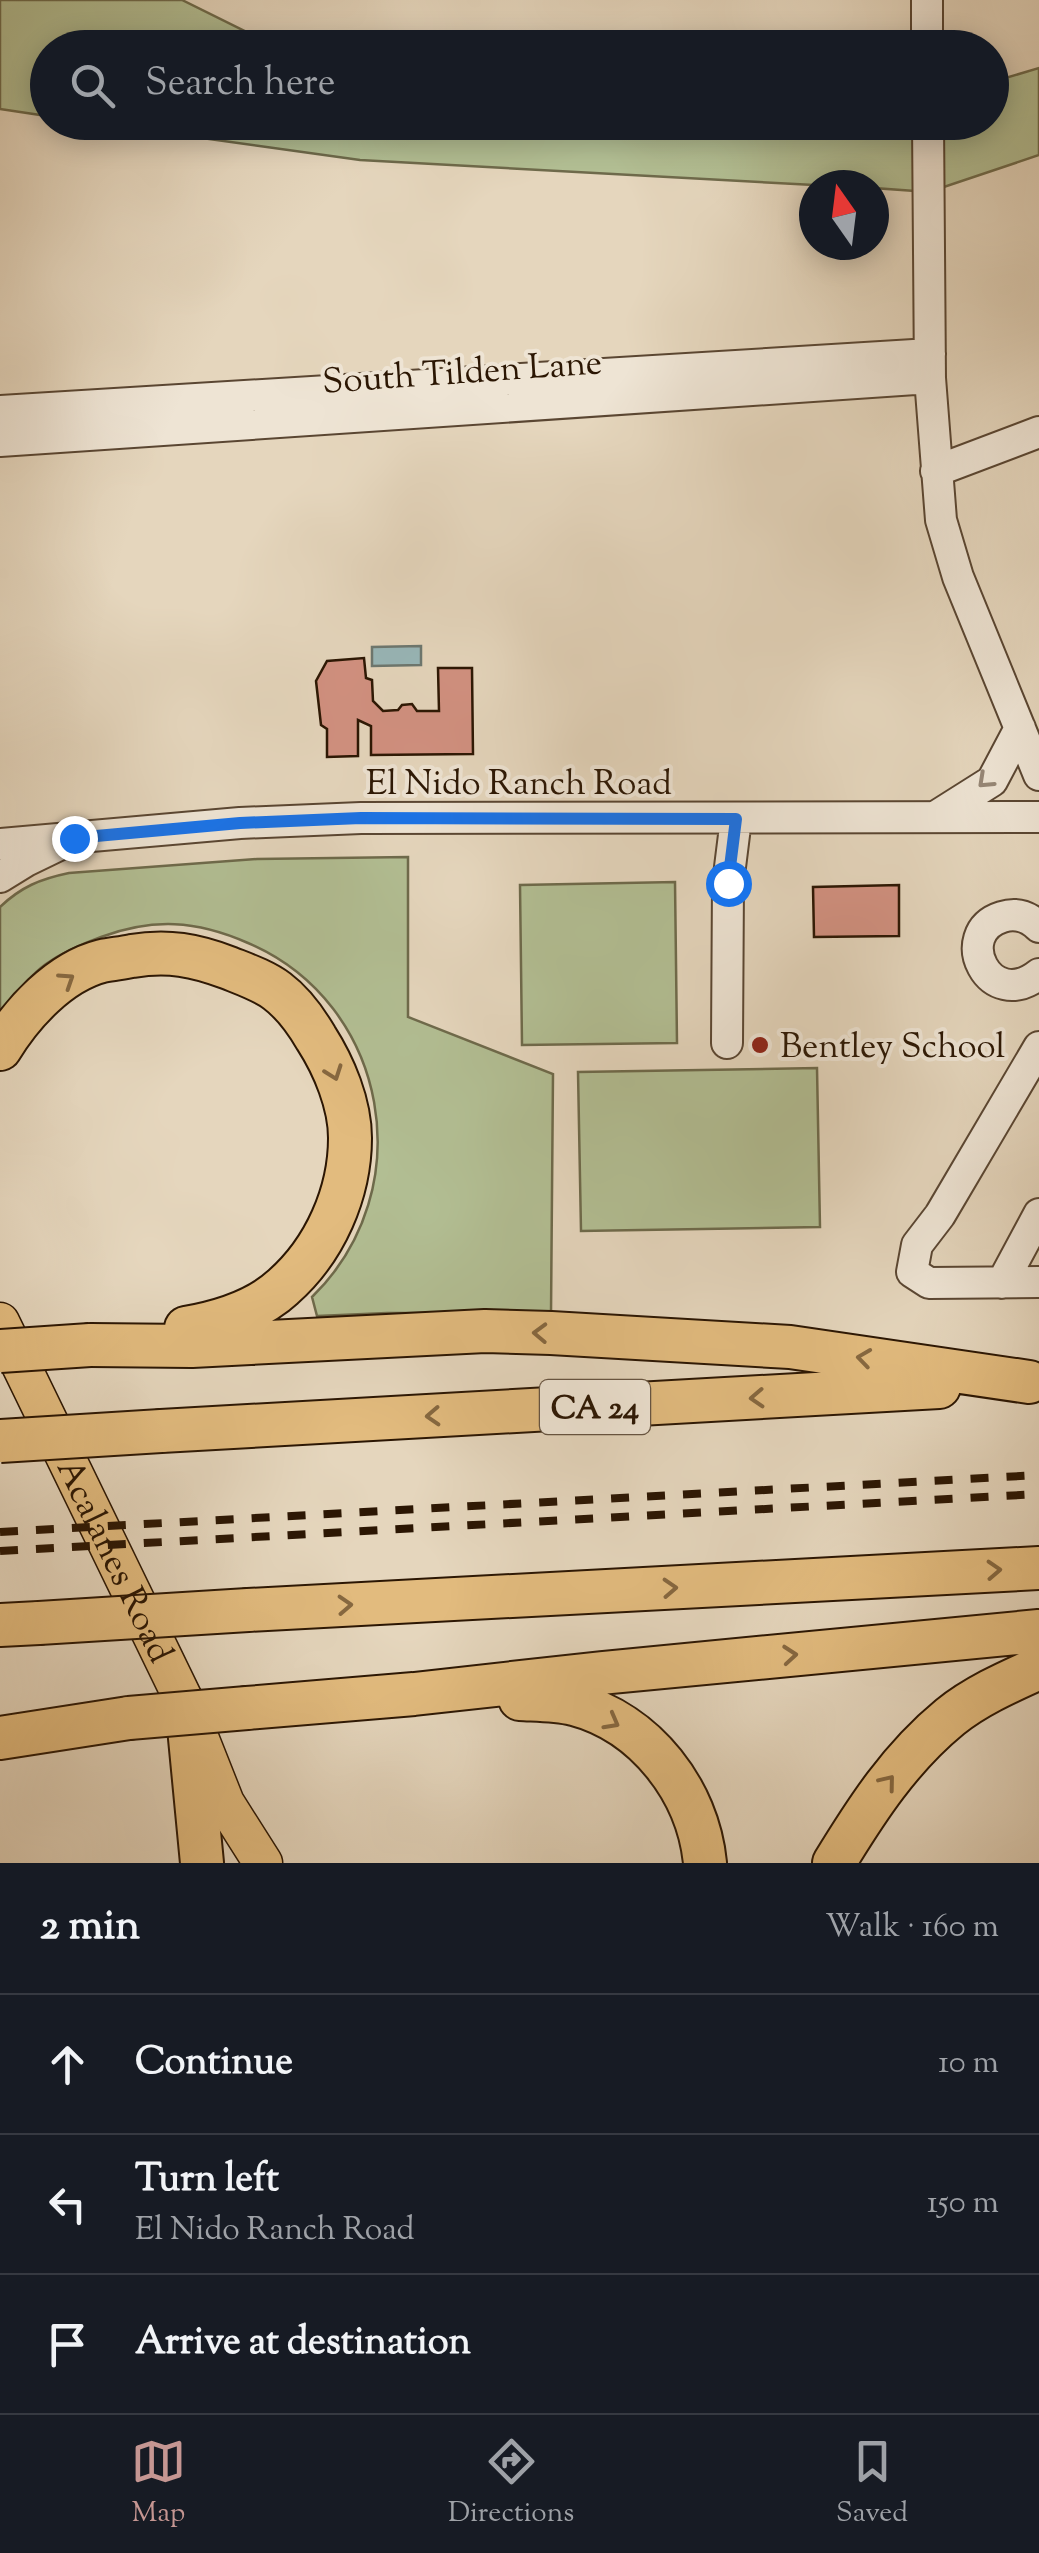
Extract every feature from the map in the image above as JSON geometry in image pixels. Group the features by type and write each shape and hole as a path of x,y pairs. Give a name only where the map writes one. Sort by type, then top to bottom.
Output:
{"highway":[{"path":"0,1049 32,1007 64,979 98,962 152,953 196,956 276,990 305,1020 328,1057 344,1101 350,1136 346,1176 332,1222 311,1258 281,1289 238,1315 90,1346"},
{"path":"0,1350 192,1346 485,1331 551,1333 790,1347 1034,1382"},
{"name":"CA 24","path":"0,1441 1034,1382"},
{"path":"20,1624 1039,1568"},
{"path":"0,1720 129,1718 414,1694 1039,1631"},
{"path":"834,1863 873,1800 912,1752 952,1715 990,1691 1039,1668"},
{"path":"414,1694 573,1704 612,1720 648,1745 677,1779 695,1816 705,1863"},
{"path":"187,1706 202,1863"},
{"path":"0,1738 129,1718"}],"main road":[{"name":"Acalanes Road","path":"0,1322 187,1706 225,1803 263,1863"},
{"name":"Acalanes Road","path":"225,1803 230,1843 239,1863"}],"street":[{"path":"927,0 927,30"},
{"path":"928,140 930,366 941,520 958,577 1039,775"},
{"path":"0,411 930,366"},
{"name":"South Tilden Lane","path":"0,441 930,366"},
{"path":"936,471 1039,432"},
{"path":"933,818 992,781 1020,728"},
{"name":"El Nido Ranch Road","path":"0,844 240,823 361,818 1039,817"},
{"path":"726,1043 728,883 736,819"},
{"path":"0,877 74,838"},
{"path":"1039,927 1024,916 997,918 986,927 977,952 989,977 1002,984 1029,982 1039,974"},
{"path":"1039,1046 940,1215 917,1245 912,1272 929,1283 1039,1282"},
{"path":"1002,1283 1039,1214"}],"green space":[{"path":"0,0 182,0 243,30 30,30 30,113 0,109"},
{"path":"1039,68 1039,155 929,192 889,189 889,170 799,170 799,184 360,160 216,140 1009,140 1009,77"},
{"path":"408,857 408,1017 553,1074 551,1313 317,1316 312,1297 347,1254 368,1205 377,1154 374,1102 359,1053 333,1009 296,971 248,943 210,930 174,924 120,931 80,945 46,964 0,1014 0,907 40,881 69,873 257,859"},
{"path":"675,882 677,1043 522,1045 520,885"},
{"path":"817,1068 820,1227 581,1231 578,1072"}],"water":[{"path":"421,646 421,665 372,666 372,647"}],"building":[{"path":"364,658 366,678 372,680 373,701 383,711 412,704 417,711 439,711 438,668 472,668 473,754 371,755 371,726 358,720 358,756 327,757 327,729 321,725 316,681 327,661"},
{"path":"899,885 899,936 814,937 813,887"}],"railway":[{"path":"0,1532 1039,1475"},
{"path":"0,1551 1039,1494"}],"place":[{"name":"Bentley School","path":"760,1045"}],"route":[{"path":"74,838 240,823 361,818 736,819 728,883"}]}
